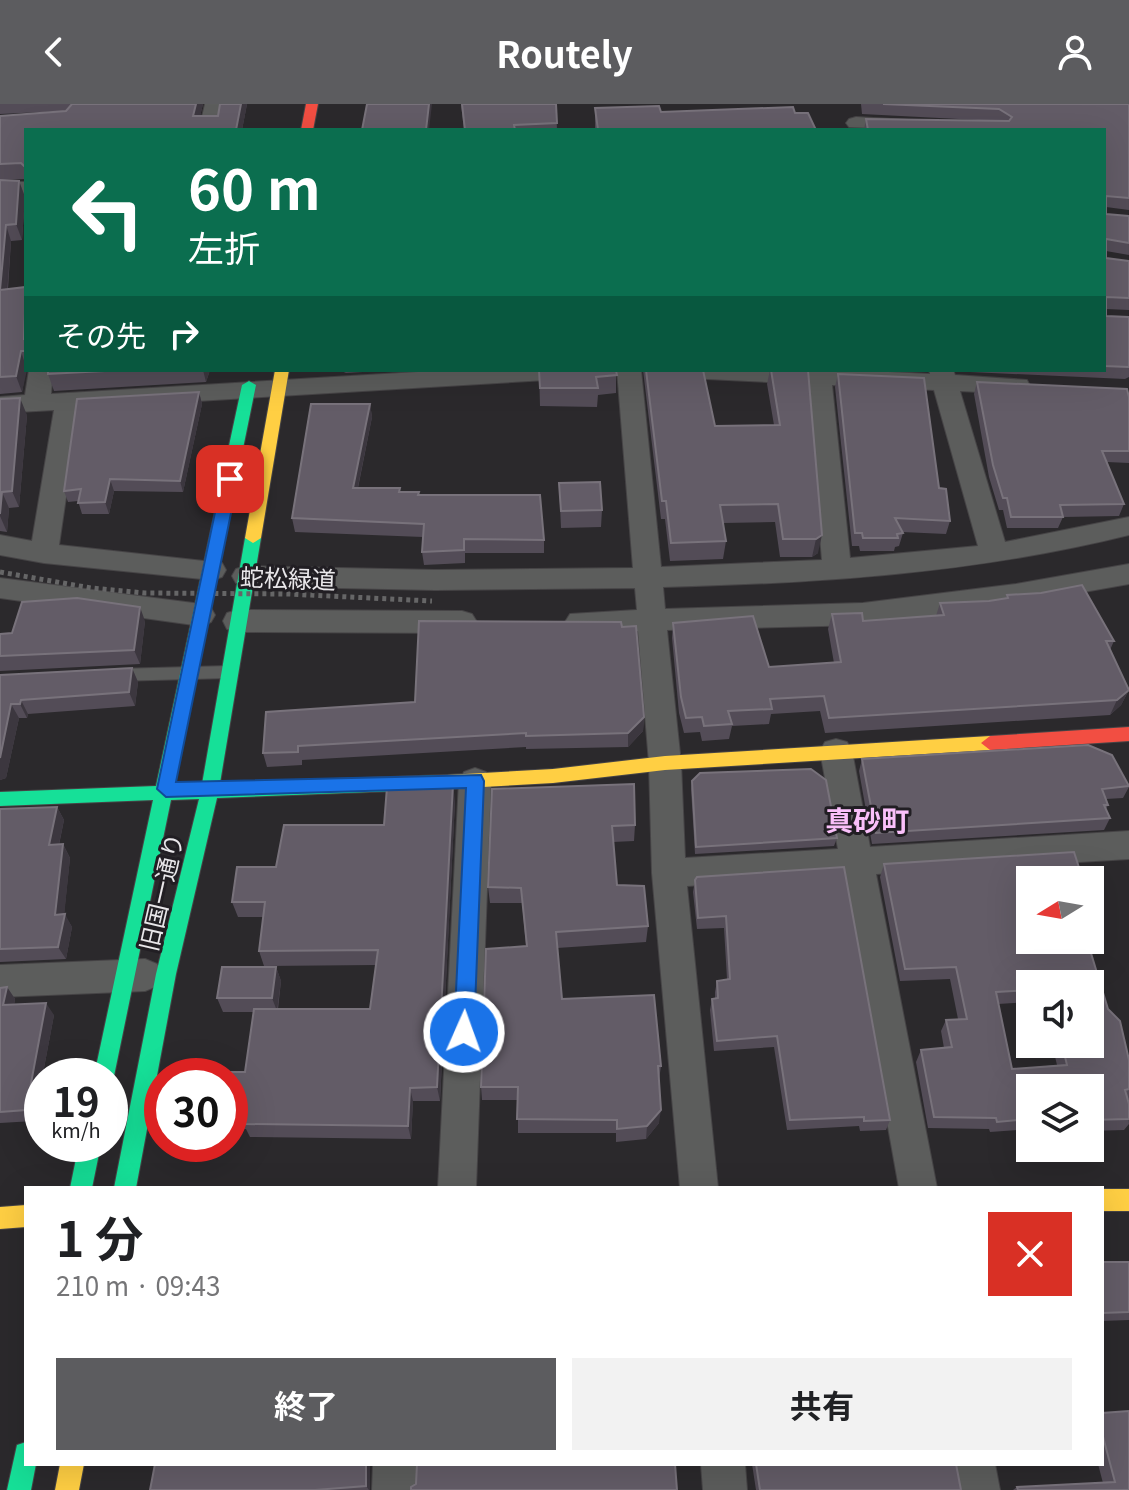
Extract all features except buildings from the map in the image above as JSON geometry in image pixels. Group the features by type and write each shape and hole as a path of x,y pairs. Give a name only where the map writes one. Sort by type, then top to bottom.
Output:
{"main road":[{"path":"307,128 312,104"},
{"name":"旧国一通り","path":"125,1186 166,974 210,789 280,378"},
{"name":"旧国一通り","path":"108,1058 250,379"},
{"path":"0,799 166,789 475,781 631,769 665,763 1129,734"},
{"path":"81,1186 86,1162"},
{"path":"1104,1200 1129,1200"},
{"path":"0,1218 24,1216"},
{"path":"19,1490 24,1464"},
{"path":"67,1490 72,1466"}],"street":[{"path":"209,128 215,104"},
{"path":"855,119 934,127"},
{"path":"0,188 24,188"},
{"path":"0,209 24,209"},
{"path":"37,402 41,372"},
{"path":"0,405 250,379 505,372"},
{"path":"629,372 665,763 669,873 699,1186"},
{"path":"724,372 819,377 943,377 1037,387"},
{"path":"819,377 837,570"},
{"path":"943,377 994,552"},
{"path":"44,553 68,400"},
{"path":"246,576 445,582 837,570 994,552 1129,526"},
{"path":"0,545 44,553 212,570"},
{"path":"552,622 651,622 863,614 1016,594 1129,574"},
{"path":"0,588 201,615"},
{"path":"237,621 488,622"},
{"path":"836,751 918,1186"},
{"path":"457,1186 475,781"},
{"path":"669,873 1129,845"},
{"path":"0,981 166,974"},
{"path":"394,1490 395,1466"},
{"path":"723,1466 725,1490"},
{"path":"973,1466 978,1490"}],"lane":[{"path":"94,676 229,672"}],"path":[{"name":"蛇松緑道","path":"0,572 91,588 145,593 288,594 432,601"}],"traffic: fast":[{"path":"108,1058 249,385"},
{"path":"125,1186 166,974 210,789 253,538"},
{"path":"0,799 447,782"},
{"path":"81,1186 86,1162"},
{"path":"19,1490 24,1464"}],"traffic: slow":[{"path":"253,538 282,372"},
{"path":"447,782 553,776 665,763 990,743"},
{"path":"1104,1200 1129,1200"},
{"path":"0,1218 24,1216"},
{"path":"67,1490 72,1466"}],"traffic: jam":[{"path":"307,128 312,104"},
{"path":"990,743 1129,734"}],"district":[{"name":"真砂町","path":"867,819"}],"route":[{"path":"230,479 166,789 475,781 464,1032"}]}
